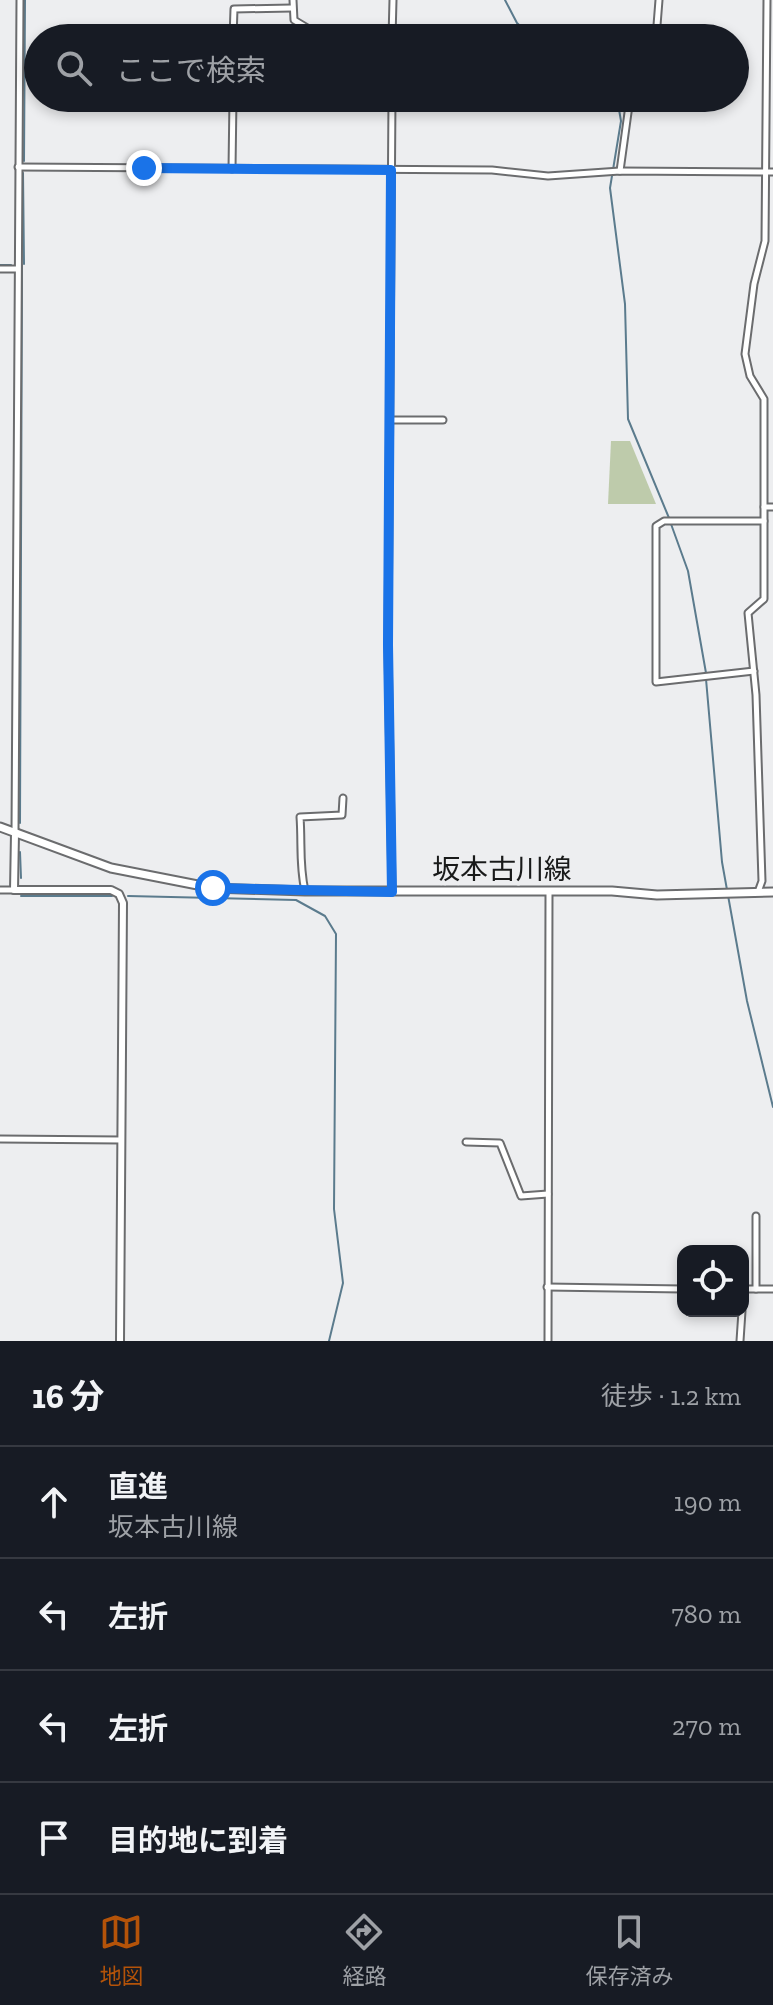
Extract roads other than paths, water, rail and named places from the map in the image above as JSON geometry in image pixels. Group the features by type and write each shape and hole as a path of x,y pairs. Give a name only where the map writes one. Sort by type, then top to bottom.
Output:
{"main road":[{"name":"坂本古川線","path":"0,827 74,857 159,880 236,890 721,895 773,892"}],"street":[{"path":"14,890 20,0"},
{"path":"293,0 292,8 299,24"},
{"path":"392,24 393,0"},
{"path":"657,24 659,0"},
{"path":"758,892 762,881 754,671 748,613 764,599 764,399 750,376 745,354 754,284 765,241 770,172 767,0"},
{"path":"233,24 234,9 292,8"},
{"path":"232,169 233,112"},
{"path":"392,112 389,800 393,822 392,892"},
{"path":"613,172 627,112"},
{"path":"18,167 492,170 548,176 613,172 770,172"},
{"path":"0,269 17,269"},
{"path":"390,420 443,420"},
{"path":"764,507 773,507"},
{"path":"754,671 656,682 656,526 664,521 764,521"},
{"path":"305,891 298,861 301,848 300,817 342,815 343,798"},
{"path":"0,890 111,890 122,898 120,1341"},
{"path":"548,1341 549,892"},
{"path":"0,1139 121,1140"},
{"path":"466,1142 500,1143 521,1196 548,1194"},
{"path":"756,1216 756,1289"},
{"path":"547,1287 677,1289"},
{"path":"749,1290 773,1289"},
{"path":"740,1341 742,1317"}],"waterway":[{"path":"25,0 25,24"},
{"path":"505,0 518,24"},
{"path":"24,112 24,161"},
{"path":"619,112 621,121 610,188 625,304 628,419 669,518"},
{"path":"23,173 24,264"},
{"path":"0,265 11,265"},
{"path":"20,823 22,265"},
{"path":"671,524 688,571 706,673"},
{"path":"706,679 722,862 747,1001 773,1107"},
{"path":"20,852 21,878"},
{"path":"21,896 112,896"},
{"path":"128,896 296,900 325,916 336,934 334,1209 343,1283 329,1341"}]}
